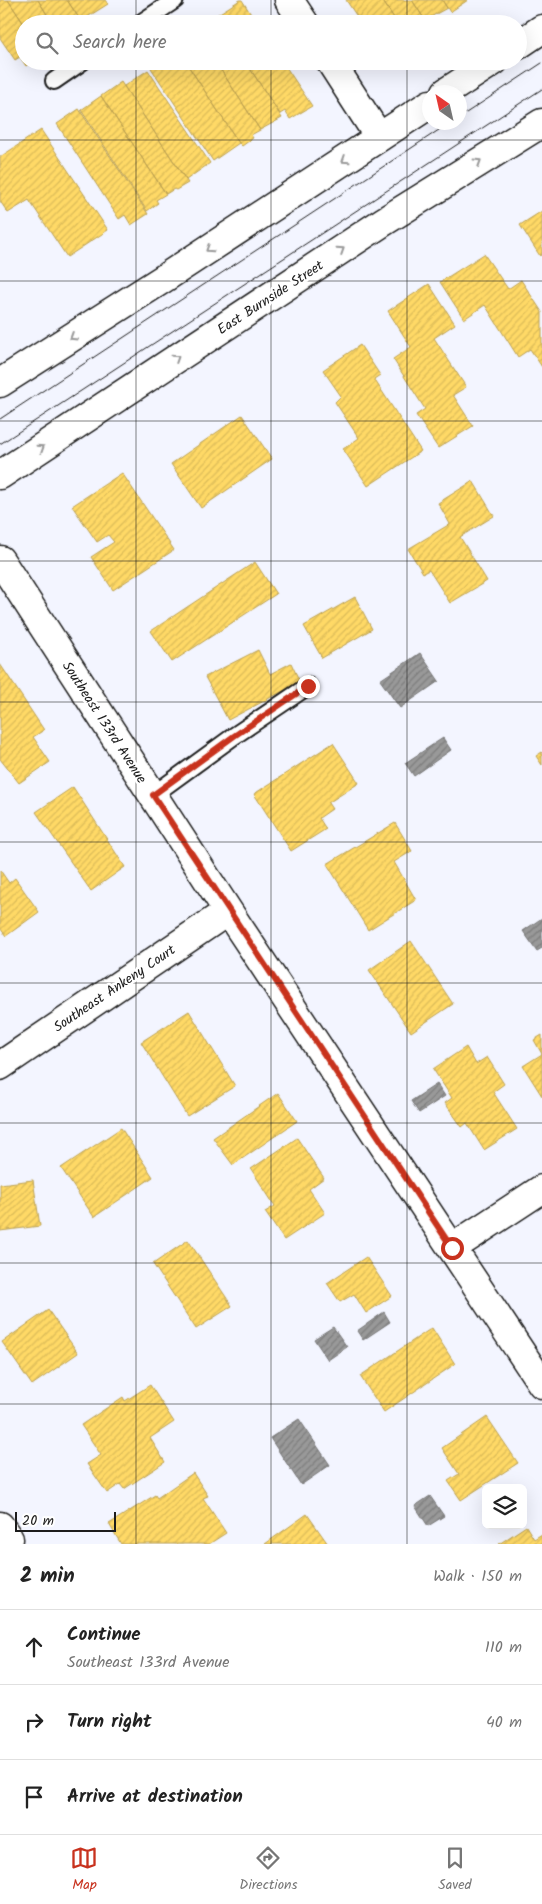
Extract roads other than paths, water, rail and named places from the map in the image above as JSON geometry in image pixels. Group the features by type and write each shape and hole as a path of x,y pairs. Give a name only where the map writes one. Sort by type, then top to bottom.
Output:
{"street":[{"path":"289,0 299,15"},
{"path":"527,39 542,29"},
{"path":"336,70 379,137"},
{"path":"457,85 480,70"},
{"path":"0,383 422,109"},
{"name":"East Burnside Street","path":"0,474 383,222 542,123"},
{"name":"Southeast 133rd Avenue","path":"0,560 228,911 542,1384"},
{"name":"Southeast Ankeny Court","path":"0,1066 228,911"},
{"path":"452,1248 542,1189"}],"lane":[{"path":"153,15 175,0"},
{"path":"54,81 70,70"},
{"path":"153,795 234,736 308,686"}],"tram line":[{"path":"467,112 542,63"},
{"path":"0,444 542,89"},
{"path":"0,419 439,130"}]}
